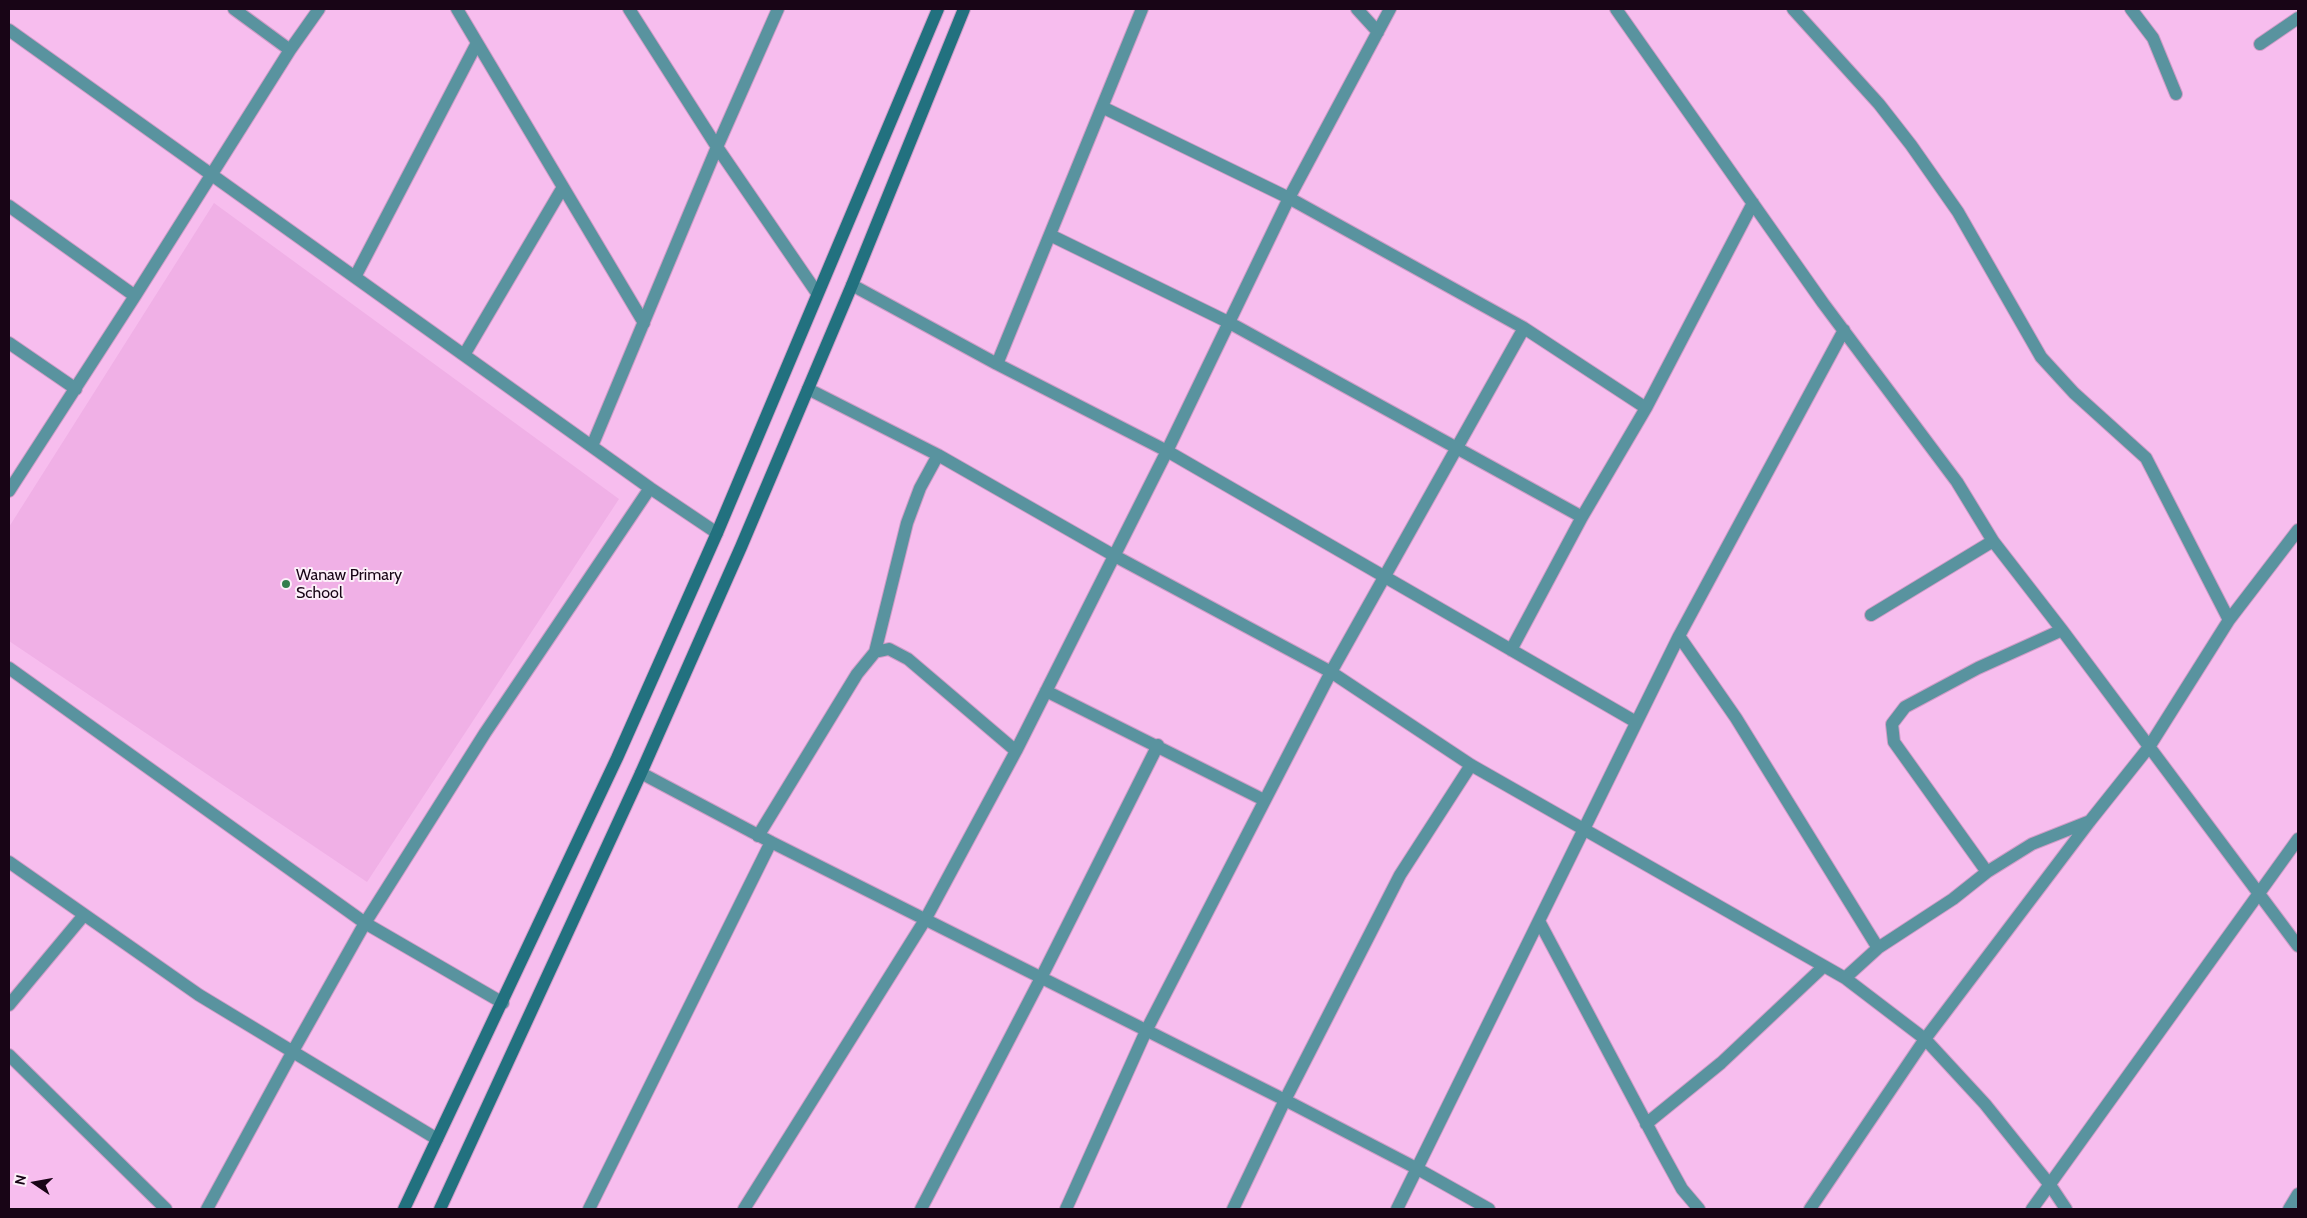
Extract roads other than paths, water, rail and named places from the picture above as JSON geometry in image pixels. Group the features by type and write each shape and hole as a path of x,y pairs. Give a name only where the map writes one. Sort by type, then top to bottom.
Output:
{"main road":[{"path":"404,1209 503,1003 617,758 717,533 938,9"},
{"path":"440,1209 641,773 741,547 852,285 964,9"}],"street":[{"path":"234,9 290,50"},
{"path":"9,491 76,389 290,50 319,9"},
{"path":"457,9 644,323"},
{"path":"629,9 718,147 817,293"},
{"path":"592,446 778,9"},
{"path":"997,364 1142,9"},
{"path":"1357,9 1378,32"},
{"path":"744,1209 925,920 1016,751 1167,451 1289,198 1390,9"},
{"path":"1616,9 1753,204 1957,482 1993,541 2062,630 2298,946"},
{"path":"1793,9 1879,104 1916,152 1958,212 2041,357 2074,393 2146,458 2229,620"},
{"path":"2131,9 2153,38 2176,94"},
{"path":"2260,44 2298,18"},
{"path":"9,30 650,488 717,533"},
{"path":"355,277 477,42"},
{"path":"1102,107 1289,198 1524,328 1646,408"},
{"path":"464,355 563,187"},
{"path":"1511,650 1582,517 1646,408 1753,204"},
{"path":"9,206 135,296"},
{"path":"1050,235 1228,322 1582,517"},
{"path":"852,285 997,364 1167,451 1636,722"},
{"path":"1066,1209 1146,1031 1264,800 1331,672 1524,328"},
{"path":"1397,1209 1679,636 1844,330"},
{"path":"9,343 76,389"},
{"path":"808,389 938,455 1113,555 1331,672 1471,764 1845,978 1925,1040 1986,1104 2050,1185 2066,1209"},
{"path":"758,836 857,674 875,652 907,523 920,488 938,455"},
{"path":"207,1209 292,1051 365,922 485,733 650,488"},
{"path":"1810,1209 1925,1040 2090,821 2149,747 2229,620 2298,530"},
{"path":"1871,615 1993,541"},
{"path":"1987,872 1894,742 1892,724 1904,707 1978,668 2062,630"},
{"path":"1679,636 1736,718 1878,948"},
{"path":"875,652 889,649 908,659 1016,751"},
{"path":"9,668 365,922 503,1003"},
{"path":"1046,691 1158,745 1264,800"},
{"path":"921,1209 1041,978 1158,745"},
{"path":"1233,1209 1284,1100 1400,875 1471,764"},
{"path":"641,773 758,836 1284,1100 1416,1168 1489,1209"},
{"path":"1845,978 1878,948 1953,899 1987,872 2032,844 2090,821"},
{"path":"2032,1209 2298,839"},
{"path":"589,1209 771,842"},
{"path":"9,862 199,995 437,1139"},
{"path":"9,1005 84,915"},
{"path":"1539,920 1682,1190 1699,1209"},
{"path":"1646,1124 1721,1063 1823,967"},
{"path":"9,1055 166,1209"},
{"path":"2289,1209 2298,1194"}],"place":[{"name":"Wanaw Primary School","path":"286,584"}]}
